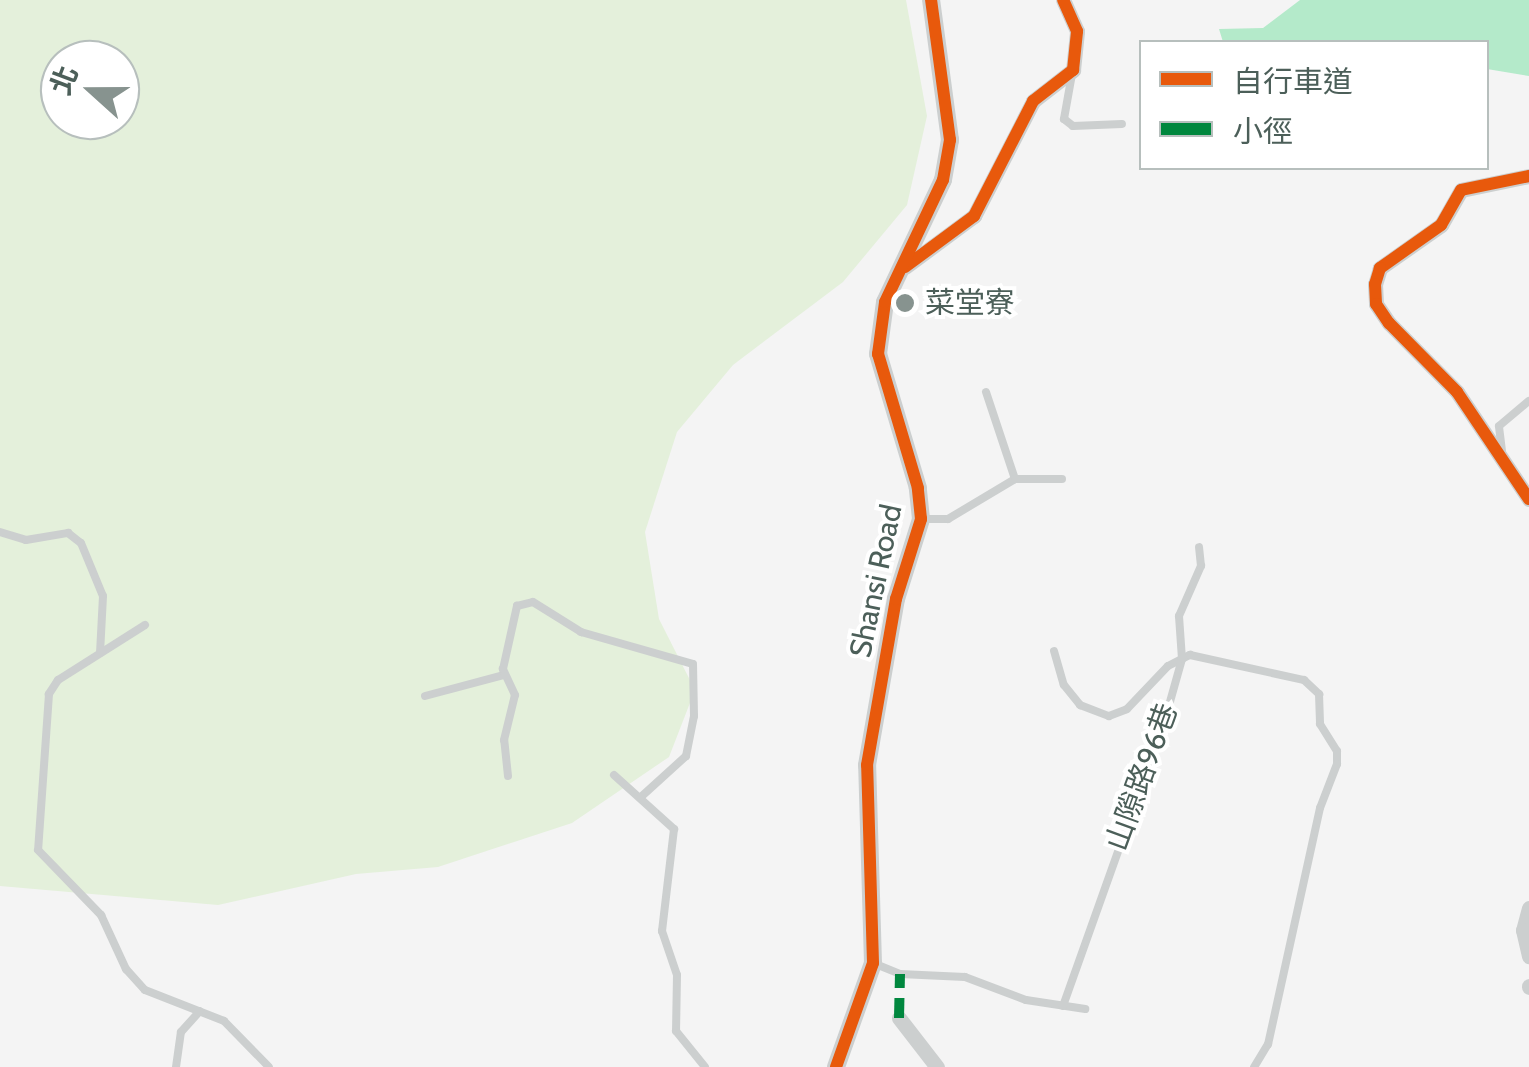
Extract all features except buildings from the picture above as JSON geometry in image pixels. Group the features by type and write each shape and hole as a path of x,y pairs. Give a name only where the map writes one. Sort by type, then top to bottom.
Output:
{"street":[{"name":"Shansi Road","path":"836,1067 873,962 866,765 896,598 921,519 918,488 878,354 885,302 905,267 943,180 950,140 931,0"},
{"path":"905,267 974,216 1034,101 1073,70 1077,31 1063,0"},
{"path":"1529,176 1461,190 1441,225 1380,268 1375,284 1376,304 1389,324 1457,392 1529,500"},
{"path":"1529,908 1523,930 1529,956"},
{"path":"899,1018 937,1067"}],"lane":[{"path":"1073,70 1064,119 1072,126 1122,124"},
{"path":"986,392 1015,479"},
{"path":"1503,466 1499,426 1529,401"},
{"path":"921,519 948,519 1015,479 1062,480"},
{"path":"0,532 26,540 75,536 103,596 100,653"},
{"name":"山隙路96巷","path":"1063,1006 1182,658 1179,616 1201,566 1199,547"},
{"path":"508,776 504,740 515,695 504,675 514,614 521,603 533,602 580,632 693,664 694,716 686,756 640,797"},
{"path":"145,626 58,680 49,694 38,850 101,914 126,969 144,990 224,1021 269,1067"},
{"path":"1054,650 1064,685 1080,704 1109,716 1127,709 1182,658 1202,656 1314,684 1320,724 1337,751 1268,1044 1254,1067"},
{"path":"426,696 504,675"},
{"path":"614,776 675,834 662,930 677,975 676,1031 704,1067"},
{"path":"873,962 900,974 965,977 1085,1009"},
{"path":"176,1067 181,1032 200,1012"}],"shaded area":[{"path":"0,0 906,0 927,116 907,205 843,282 733,365 677,432 645,532 659,619 695,690 669,757 572,823 438,867 356,874 218,905 0,886"},
{"path":"1300,0 1529,0 1529,76 1489,69 1489,40 1222,40 1219,29 1263,28"}],"marked path":[{"path":"899,1018 900,974"}],"cycle path":[{"path":"836,1067 873,963 867,765 896,599 921,519 918,488 878,354 885,302 943,180 950,140 931,0"},
{"path":"905,267 974,216 1033,101 1073,70 1077,31 1063,0"},
{"path":"1529,176 1461,190 1441,225 1380,268 1375,284 1376,304 1389,323 1457,392 1529,499"}],"place":[{"name":"菜堂寮","path":"905,303"}]}
